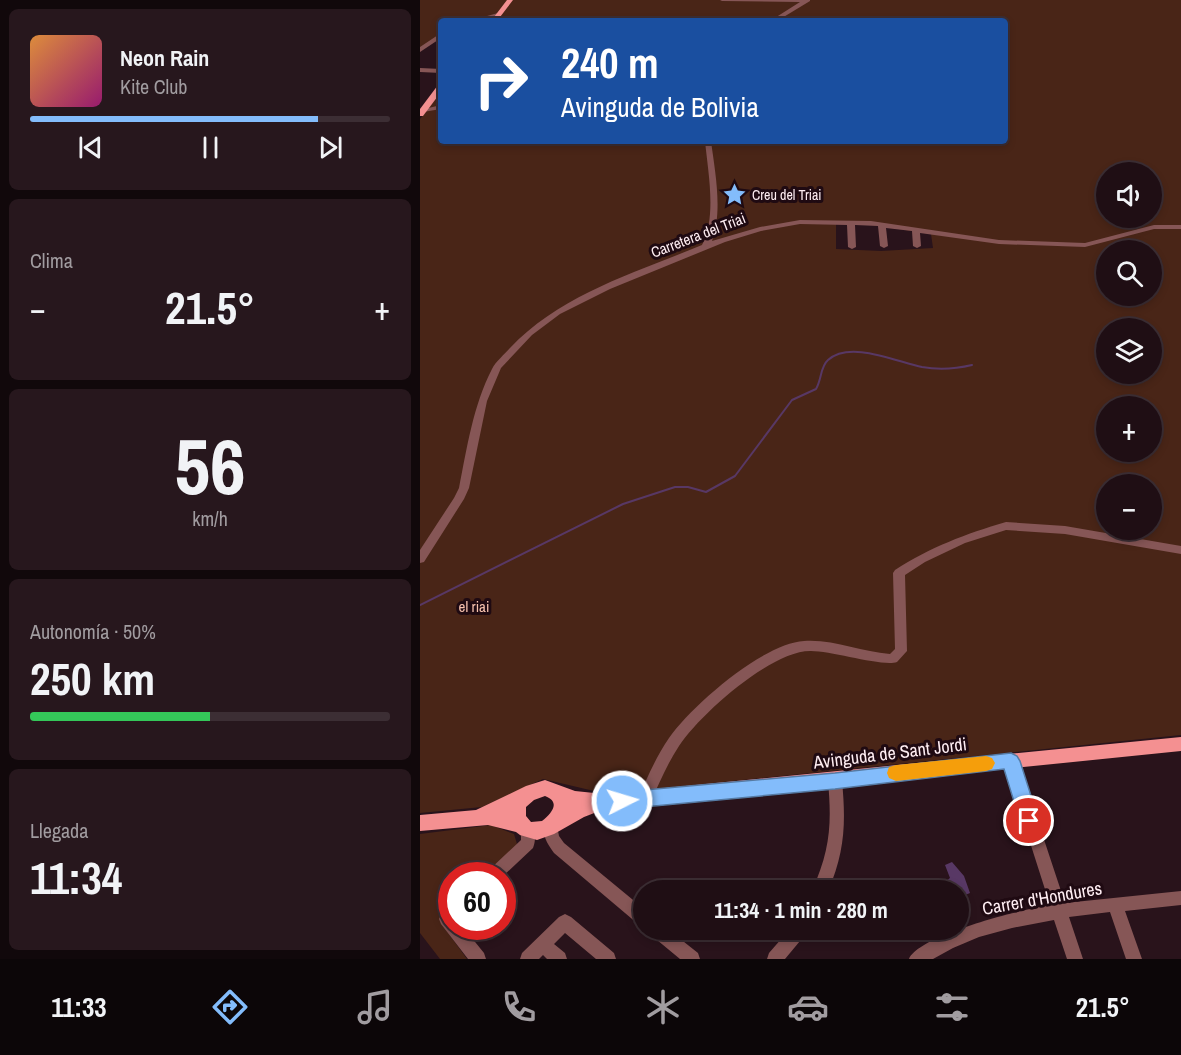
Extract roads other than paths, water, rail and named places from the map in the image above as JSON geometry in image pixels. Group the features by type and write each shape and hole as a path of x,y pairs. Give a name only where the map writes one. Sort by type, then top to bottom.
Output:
{"main road":[{"path":"496,18 510,0"},
{"path":"421,112 438,91"},
{"name":"Avinguda de Sant Jordi","path":"552,790 575,799 604,802 835,781 1181,744"},
{"path":"420,823 470,818 499,818 535,831 553,825 562,814 564,806 561,798 552,790 541,789 503,807 470,818"},
{"path":"521,826 515,811 519,802 527,794"},
{"name":"Avinguda de Sant Jordi","path":"553,825 577,811 604,802"}],"street":[{"path":"722,0 809,0"},
{"path":"778,18 809,0"},
{"path":"420,50 438,37"},
{"path":"420,70 438,71"},
{"path":"421,112 438,108"},
{"path":"705,248 710,233 714,197 708,144"},
{"name":"Carretera del Triai","path":"420,559 464,488 482,401 497,367 529,333 557,312 607,287 760,228 800,222 882,225 1013,243 1084,246 1154,227 1181,226"},
{"path":"851,223 852,247"},
{"path":"882,225 884,246"},
{"path":"916,230 917,246"},
{"path":"645,799 660,766 680,734 716,698 782,652 802,646 887,659 898,656 901,651 902,619 897,581 899,573 921,558 971,536 1006,526 1065,530 1181,550"},
{"path":"1011,761 1074,959"},
{"path":"825,880 835,856 838,829 835,781"},
{"path":"553,825 552,838 559,848 633,910"},
{"path":"508,862 528,843 528,835 521,826"},
{"name":"Carrer d'Hondures","path":"917,959 948,941 1002,921 1181,898"},
{"path":"1114,905 1134,959"},
{"path":"528,959 563,924 567,923 608,959"},
{"path":"464,940 478,959"},
{"path":"669,940 692,959"},
{"path":"775,959 791,940"},
{"path":"543,944 559,959"}],"waterway":[{"path":"420,605 623,504 675,487 688,487 706,492 735,476 792,400 816,389 825,363 837,354 861,352 935,369 972,365"}],"place":[{"name":"Creu del Triai","path":"734,195"}],"park label":[{"name":"el riai","path":"474,606"}]}
